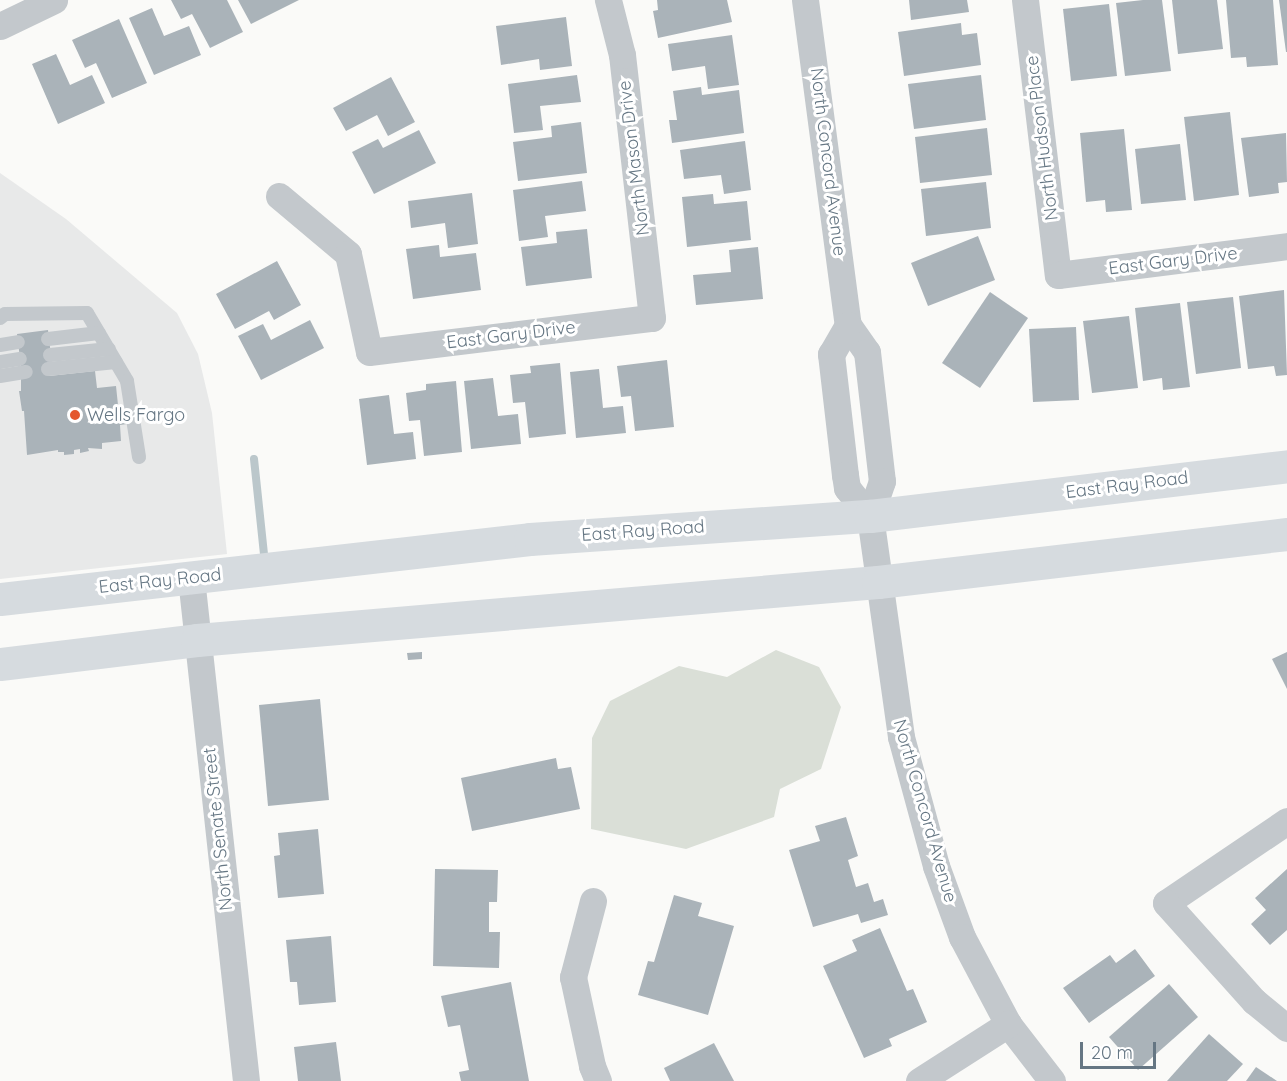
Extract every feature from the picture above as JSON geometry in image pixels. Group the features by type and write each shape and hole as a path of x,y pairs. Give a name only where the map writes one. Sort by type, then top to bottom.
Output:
{"main road":[{"name":"East Ray Road","path":"0,599 530,539 870,516 1287,466"},
{"path":"0,664 198,640 878,582 1287,534"}],"street":[{"path":"0,26 54,0"},
{"name":"North Mason Drive","path":"608,0 622,55 652,318"},
{"name":"North Concord Avenue","path":"806,0 848,325 867,352 870,375 882,481 870,516 901,737 936,866 962,937 1008,1024 1052,1081"},
{"name":"North Hudson Place","path":"1025,0 1058,275"},
{"name":"East Gary Drive","path":"279,196 348,254 369,352 652,318"},
{"name":"East Gary Drive","path":"1058,275 1287,246"},
{"path":"848,325 831,354 843,464 847,488 870,516"},
{"name":"North Senate Street","path":"190,578 246,1081"},
{"path":"1287,820 1166,903 1254,1001 1287,1028"},
{"path":"593,901 573,977 592,1066 598,1081"},
{"path":"919,1081 1008,1024"}],"lane":[{"path":"0,318 5,314 87,314 127,381 139,457"},
{"path":"48,339 99,333"},
{"path":"0,345 18,342"},
{"path":"109,349 49,362 116,362"},
{"path":"0,362 20,359"},
{"path":"0,376 26,372"}],"shaded area":[{"path":"0,173 66,219 177,313 198,354 212,413 227,554 0,579"},
{"path":"776,650 819,667 841,707 821,769 780,789 774,817 686,849 591,829 592,738 610,701 679,666 727,677"}],"building":[{"path":"171,0 227,0 243,32 210,48 192,14 181,19"},
{"path":"238,0 299,0 251,24"},
{"path":"657,0 727,0 732,22 658,38 653,11 658,10"},
{"path":"909,0 967,0 969,12 911,20"},
{"path":"1162,0 1171,71 1125,76 1116,3"},
{"path":"1172,0 1217,0 1223,49 1178,54"},
{"path":"1226,0 1273,0 1278,65 1247,67 1246,57 1231,58"},
{"path":"1279,0 1287,0 1287,52 1286,52"},
{"path":"1109,4 1117,76 1071,81 1063,9"},
{"path":"152,8 164,36 189,26 201,55 154,75 129,18"},
{"path":"566,17 572,66 540,70 539,59 501,65 496,26"},
{"path":"119,19 147,83 112,98 96,63 85,68 72,40"},
{"path":"961,23 962,35 977,33 981,65 904,76 898,32"},
{"path":"732,35 739,85 708,89 705,66 672,71 668,44"},
{"path":"56,54 70,85 92,75 105,103 58,124 32,64"},
{"path":"577,75 581,102 540,106 543,130 514,133 508,84"},
{"path":"981,75 986,120 914,129 908,84"},
{"path":"391,77 415,122 388,136 377,115 346,131 333,108"},
{"path":"701,87 702,95 739,90 744,133 672,143 669,120 677,120 673,91"},
{"path":"1230,112 1239,195 1194,201 1184,117"},
{"path":"581,122 587,173 518,181 513,142 552,137 551,126"},
{"path":"987,128 992,175 920,183 915,137"},
{"path":"1124,129 1132,210 1106,212 1105,200 1086,202 1080,133"},
{"path":"419,130 436,163 374,194 352,152 378,139 383,148"},
{"path":"1286,133 1287,182 1278,183 1279,193 1249,197 1241,138"},
{"path":"745,141 751,190 724,194 721,175 684,179 680,150"},
{"path":"1180,144 1186,200 1141,204 1135,149"},
{"path":"582,181 586,211 545,216 548,237 519,241 513,190"},
{"path":"986,182 991,228 926,236 921,189"},
{"path":"472,193 478,244 448,248 445,223 411,228 408,201"},
{"path":"713,194 714,204 747,201 751,240 687,247 682,197"},
{"path":"587,229 592,278 526,286 521,247 557,243 556,232"},
{"path":"978,236 995,280 928,306 911,263"},
{"path":"439,245 440,257 476,253 481,290 413,299 406,249"},
{"path":"758,247 763,299 696,305 693,275 731,272 729,250"},
{"path":"277,261 301,305 274,320 269,311 235,329 216,294"},
{"path":"1284,290 1287,375 1276,376 1274,366 1248,369 1239,296"},
{"path":"990,292 1028,318 980,388 942,363"},
{"path":"1233,297 1241,368 1196,374 1187,302"},
{"path":"1180,303 1190,387 1163,390 1162,378 1143,381 1135,308"},
{"path":"1129,316 1138,388 1092,393 1083,321"},
{"path":"310,320 324,348 261,380 238,336 263,324 271,340"},
{"path":"1076,327 1079,400 1033,402 1029,329"},
{"name":"Wells Fargo","path":"48,330 52,364 48,364 49,376 95,371 97,388 116,386 118,405 121,404 122,410 125,410 127,424 120,425 121,441 102,443 102,449 88,448 89,451 80,453 80,449 74,450 74,454 64,455 64,452 58,452 58,450 27,455 24,411 22,411 19,391 21,391 21,367 17,334"},
{"path":"667,360 674,427 635,431 631,396 621,397 617,366"},
{"path":"560,363 566,434 529,438 525,402 513,403 510,375 531,373 530,366"},
{"path":"599,369 603,408 623,406 626,433 576,438 570,372"},
{"path":"493,378 498,416 518,414 521,444 471,449 464,381"},
{"path":"456,381 462,452 424,456 420,420 409,421 406,393 426,390 426,384"},
{"path":"389,395 394,434 413,432 416,459 367,465 359,399"},
{"path":"422,652 422,659 408,660 407,653"},
{"path":"1287,652 1287,689 1272,659"},
{"path":"320,699 329,800 268,806 259,705"},
{"path":"556,758 558,769 571,767 580,809 472,831 461,778"},
{"path":"846,817 858,856 848,860 856,887 868,883 874,902 883,899 888,915 861,923 858,914 813,927 789,850 820,841 815,826"},
{"path":"318,829 324,894 278,898 274,856 280,855 278,833"},
{"path":"435,869 498,870 497,902 489,902 489,932 500,932 499,968 433,966"},
{"path":"1287,869 1287,930 1270,945 1251,924 1266,910 1255,898"},
{"path":"674,895 702,903 698,916 734,926 708,1015 638,995 648,961 654,962"},
{"path":"880,928 907,991 913,989 927,1022 889,1039 892,1046 864,1058 823,966 857,951 852,940"},
{"path":"331,936 336,1002 299,1005 297,982 290,982 286,940"},
{"path":"1135,949 1155,976 1089,1023 1063,988 1110,955 1116,963"},
{"path":"511,982 529,1081 461,1081 459,1072 469,1070 460,1025 448,1027 441,996"},
{"path":"1169,984 1198,1017 1138,1070 1109,1037"},
{"path":"1209,1034 1243,1064 1227,1081 1167,1081"},
{"path":"336,1042 341,1081 298,1081 294,1047"},
{"path":"714,1043 734,1081 670,1081 664,1068"},
{"path":"1256,1067 1277,1081 1246,1081"}],"waterway":[{"path":"254,459 264,554"}],"place":[{"name":"Wells Fargo","path":"75,415"}]}
